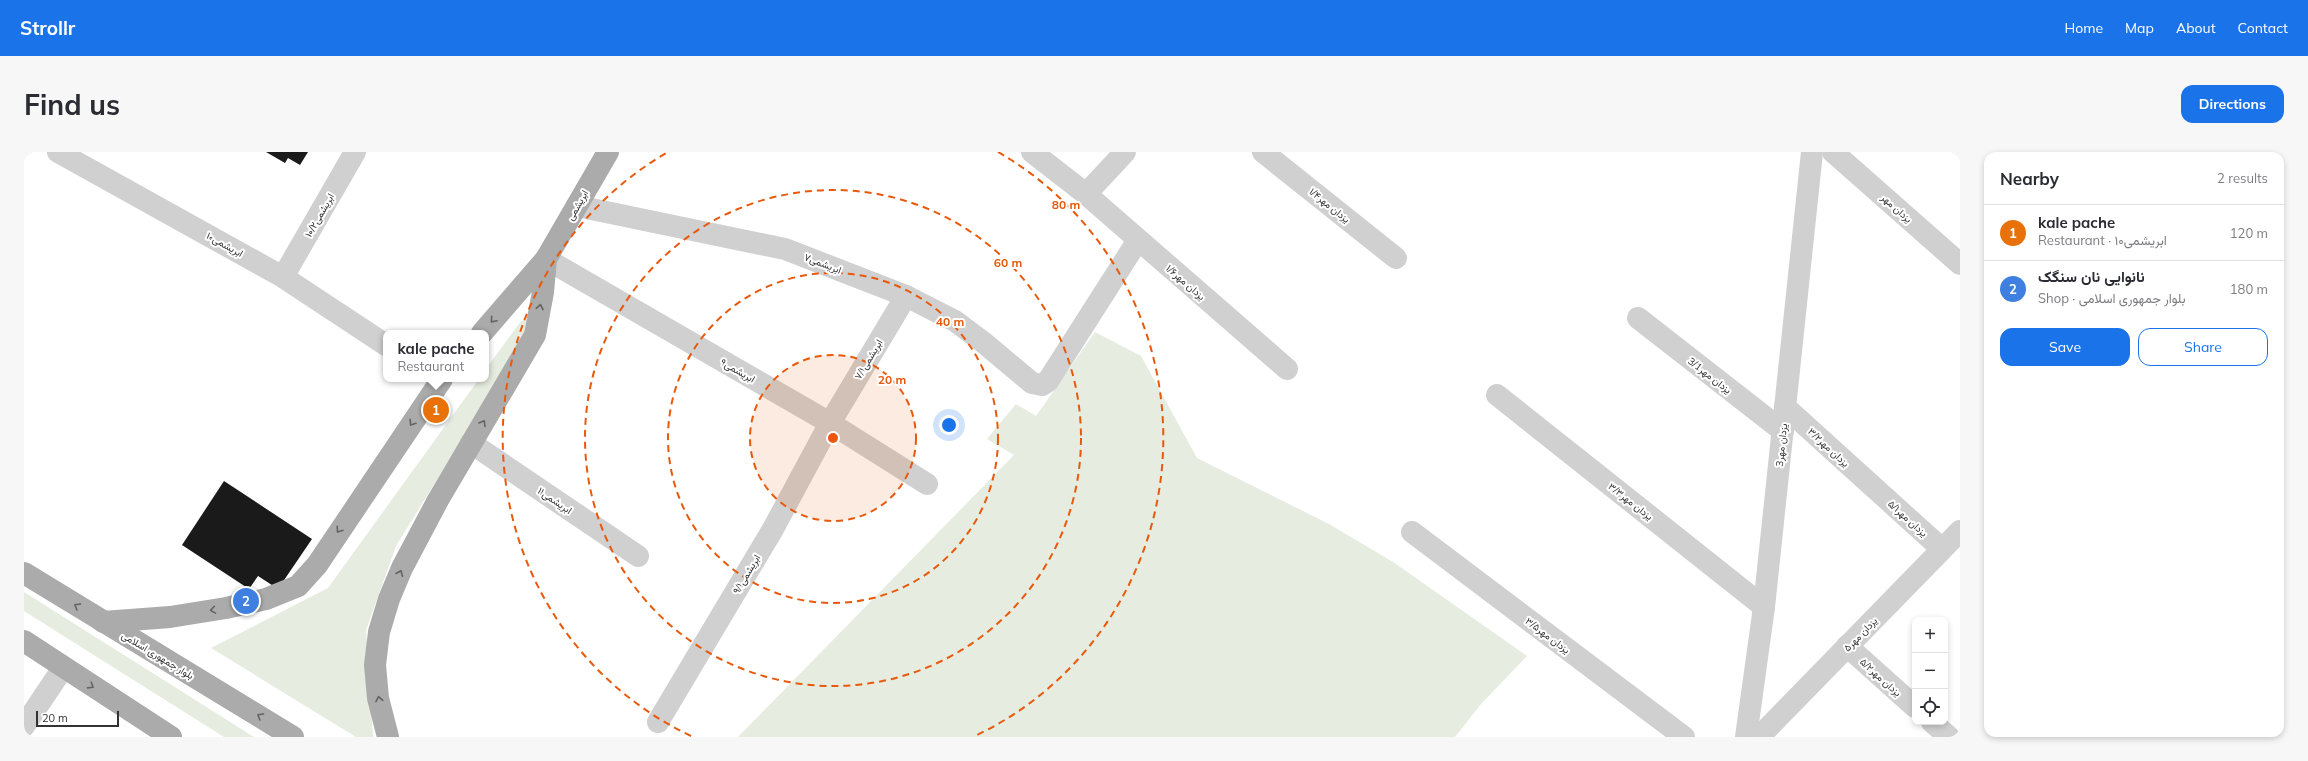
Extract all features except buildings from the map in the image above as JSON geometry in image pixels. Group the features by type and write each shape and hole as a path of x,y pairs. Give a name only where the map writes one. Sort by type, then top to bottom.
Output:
{"main road":[{"name":"ابریشمی","path":"546,259 608,152"},
{"path":"485,330 546,259"},
{"path":"388,737 378,698 375,665 379,632 402,568 438,500 535,335 543,292 546,259"},
{"path":"103,622 170,617 226,608 266,599 298,586 317,565 439,382"},
{"name":"بلوار جمهوری اسلامی","path":"24,573 293,737"},
{"path":"24,641 63,668 171,737"}],"street":[{"name":"ابریشمی۱۰","path":"58,152 283,277 383,343"},
{"name":"۱۰/۲ابریشمی","path":"283,277 355,152"},
{"name":"۱/۶یزدان مهر","path":"1032,152 1086,194 1286,369"},
{"path":"1086,194 1125,152"},
{"name":"۱/۴یزدان مهر","path":"1263,152 1396,258"},
{"name":"3یزدان مهر","path":"1746,737 1764,607 1812,152"},
{"name":"یزدان مهر","path":"1833,152 1960,264"},
{"name":"ابریشمی۷","path":"577,206 785,249 906,296 955,321 984,342 1032,383 1042,385 1048,381 1138,240"},
{"name":"ابریشمی۹","path":"546,259 830,423 927,484"},
{"name":"ابریشمی۷/۱","path":"830,423 906,296"},
{"name":"3/1یزدان مهر","path":"1638,318 1783,431"},
{"name":"۳/۳یزدان مهر","path":"1497,395 1764,607"},
{"name":"۳/۲یزدان مهر","path":"1785,407 1873,488"},
{"name":"۹/۱ابریشمی","path":"658,722 773,529 830,423"},
{"name":"ابریشمی۱۱","path":"471,443 638,556"},
{"name":"۵/۱یزدان مهر","path":"1873,488 1942,549"},
{"name":"یزدان مهر۵","path":"1759,737 1960,530"},
{"name":"۳/۵یزدان مهر","path":"1412,532 1684,737"},
{"name":"۵/۲یزدان مهر","path":"1847,646 1912,704"},
{"path":"24,726 63,668"},
{"path":"1935,725 1949,737"}],"shaded area":[{"path":"532,320 462,439 396,546 366,630 373,737 356,737 211,648 328,588 477,382 489,382 489,365 521,321"},
{"path":"1095,332 1141,356 1197,458 1329,524 1393,562 1527,656 1481,704 1455,737 738,737 1014,455 987,439 1016,404 1036,416"},
{"path":"24,592 254,737 224,737 24,611"}],"place":[{"name":"kale pache","path":"436,410"},
{"name":"نانوایی نان سنگک","path":"246,601"}]}
